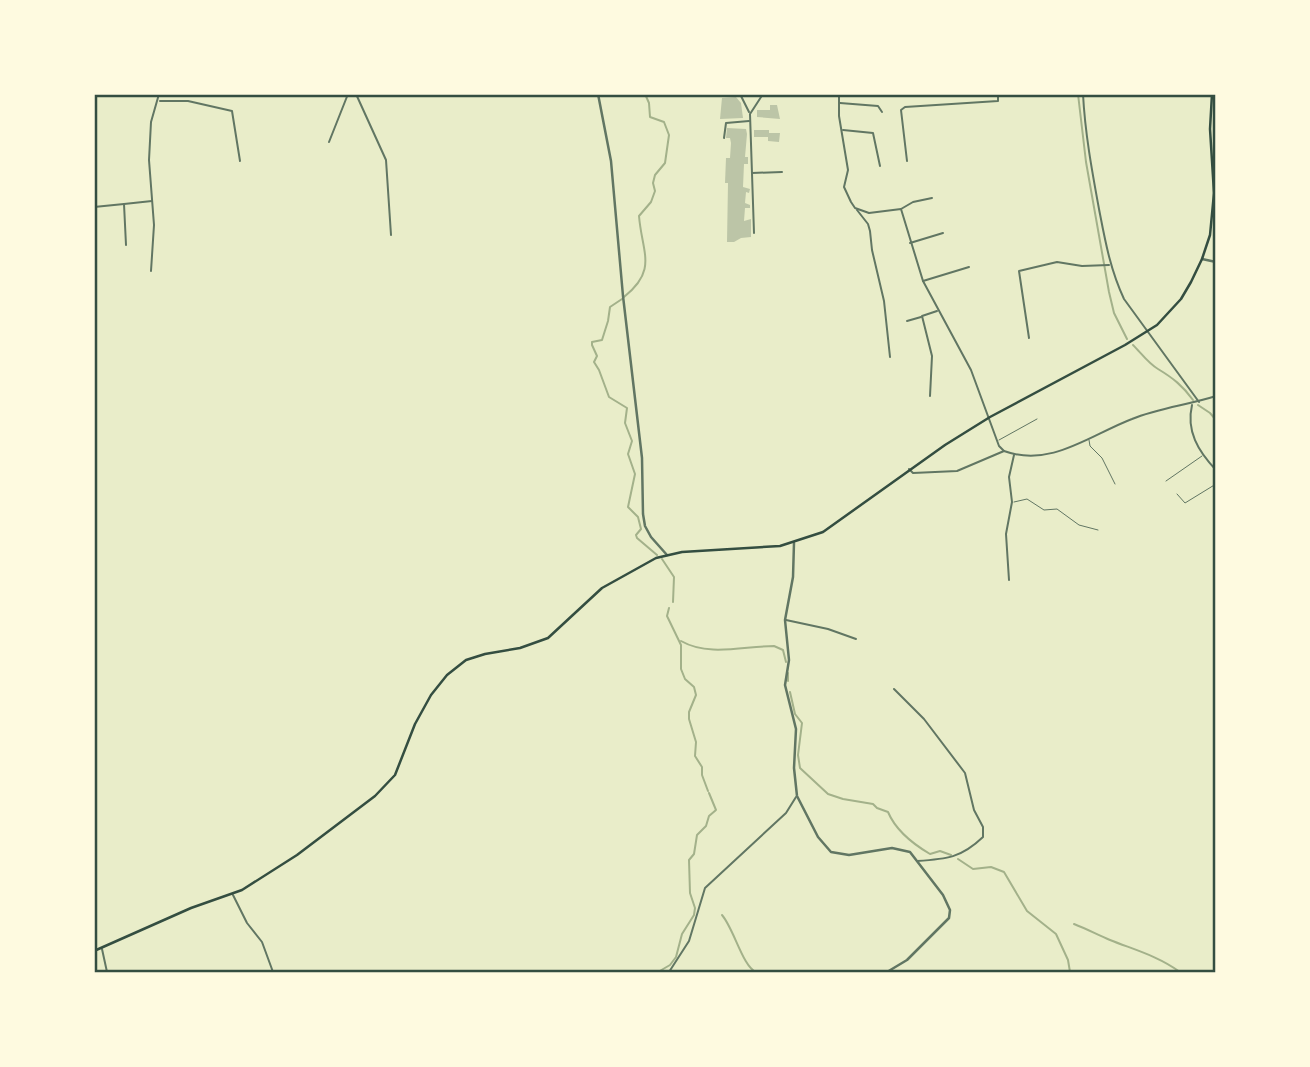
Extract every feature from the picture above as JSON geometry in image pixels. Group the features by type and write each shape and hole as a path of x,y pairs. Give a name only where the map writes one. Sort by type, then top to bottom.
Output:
{"main road":[{"path":"94,951 191,908 233,894 297,855 389,784 398,770 421,712 436,688 452,670 478,656 520,648 548,638 602,588 642,564 667,555 756,549 794,543 832,527 909,469 990,417 1147,332 1181,299 1202,259 1210,235 1214,213 1214,166 1210,130 1212,94"}],"street":[{"path":"151,271 153,201 149,160 150,122 159,101 159,94"},
{"path":"329,142 348,94"},
{"path":"356,94 386,160 391,235"},
{"path":"597,94 611,161 643,469 645,526 667,555"},
{"path":"740,94 750,114 754,233"},
{"path":"750,114 763,94"},
{"path":"839,94 848,170 845,189 870,231 884,301 890,357"},
{"path":"907,162 901,110 905,107 998,101 998,94"},
{"path":"1083,94 1092,173 1109,265 1124,299 1199,402"},
{"path":"159,101 188,101 232,111 240,161"},
{"path":"839,103 878,106 882,112"},
{"path":"724,138 726,123 750,121"},
{"path":"842,130 873,133 880,166"},
{"path":"751,173 782,172"},
{"path":"855,208 869,213 901,209 913,202 932,198"},
{"path":"94,207 153,201"},
{"path":"124,204 126,245"},
{"path":"901,209 923,281 971,370 997,441 1004,451 1014,454 1054,454 1129,420 1216,396"},
{"path":"910,243 943,233"},
{"path":"1202,259 1216,262"},
{"path":"1029,338 1019,271 1057,261 1074,265 1109,265"},
{"path":"923,281 969,267"},
{"path":"907,321 938,311"},
{"path":"922,317 932,356 930,396"},
{"path":"1192,404 1189,415 1192,435 1203,455 1216,470"},
{"path":"909,469 913,473 957,471 1004,451"},
{"path":"1009,580 1006,534 1012,502 1009,477 1014,454"},
{"path":"794,543 793,577 785,620 789,660 785,685 796,729 794,768 797,796 818,837 831,852 849,855 883,848 898,848 910,852 947,901 950,914 907,960 887,972"},
{"path":"785,620 828,629 856,639"},
{"path":"894,689 924,719 964,773 971,804 984,830 979,841 948,859 917,861"},
{"path":"669,972 689,941 705,888 786,813 797,796"},
{"path":"233,894 247,923 262,942 273,972"},
{"path":"102,948 107,972"}],"lane":[{"path":"997,441 1037,419"},
{"path":"1089,440 1090,446 1102,458 1115,484"},
{"path":"1166,481 1203,455"},
{"path":"1177,494 1185,503 1216,484"},
{"path":"1012,502 1027,499 1044,510 1057,509 1079,525 1098,530"}],"building":[{"path":"736,97 741,103 743,118 720,119 722,98"},
{"path":"770,105 777,105 780,119 757,117 757,110 770,110"},
{"path":"727,128 746,129 747,134 745,157 748,157 748,164 744,164 743,187 750,189 749,193 746,192 745,203 750,205 750,208 745,208 744,221 751,219 751,237 734,242 727,242 726,158 730,158 731,143 730,138 726,138"},
{"path":"754,130 780,133 779,142 768,141 768,137 754,137"}],"waterway":[{"path":"624,297 635,287 644,269 645,251 639,216 651,202 655,191 655,175 665,163 669,135 664,122 650,117 645,94"},
{"path":"1078,94 1086,162 1109,292 1114,313 1127,339"},
{"path":"622,299 610,307 602,340 592,342 597,356 594,362 609,397 627,408 625,423 632,441 628,454 635,474 628,507 638,517 641,529 636,535 637,538 657,555"},
{"path":"1133,345 1193,400"},
{"path":"1198,405 1216,420"},
{"path":"662,559 674,577 673,602"},
{"path":"669,608 667,616 681,645 681,669 685,679 694,687 696,695 689,719 696,742 695,756 702,767 708,791"},
{"path":"681,641 703,649 715,650 774,646 783,650 786,662"},
{"path":"788,673 788,681"},
{"path":"790,692 795,714 802,723 798,755 800,768 828,794 873,804 888,812 906,836 930,854 940,851 951,855"},
{"path":"658,972 670,965 676,957 682,934 694,915 689,860 694,854 697,835 716,810 709,793"},
{"path":"958,859 973,869 991,867 1004,872 1027,911 1056,934 1068,960 1070,972"},
{"path":"722,915 747,963 756,972"},
{"path":"1074,924 1155,957 1180,972"}]}
